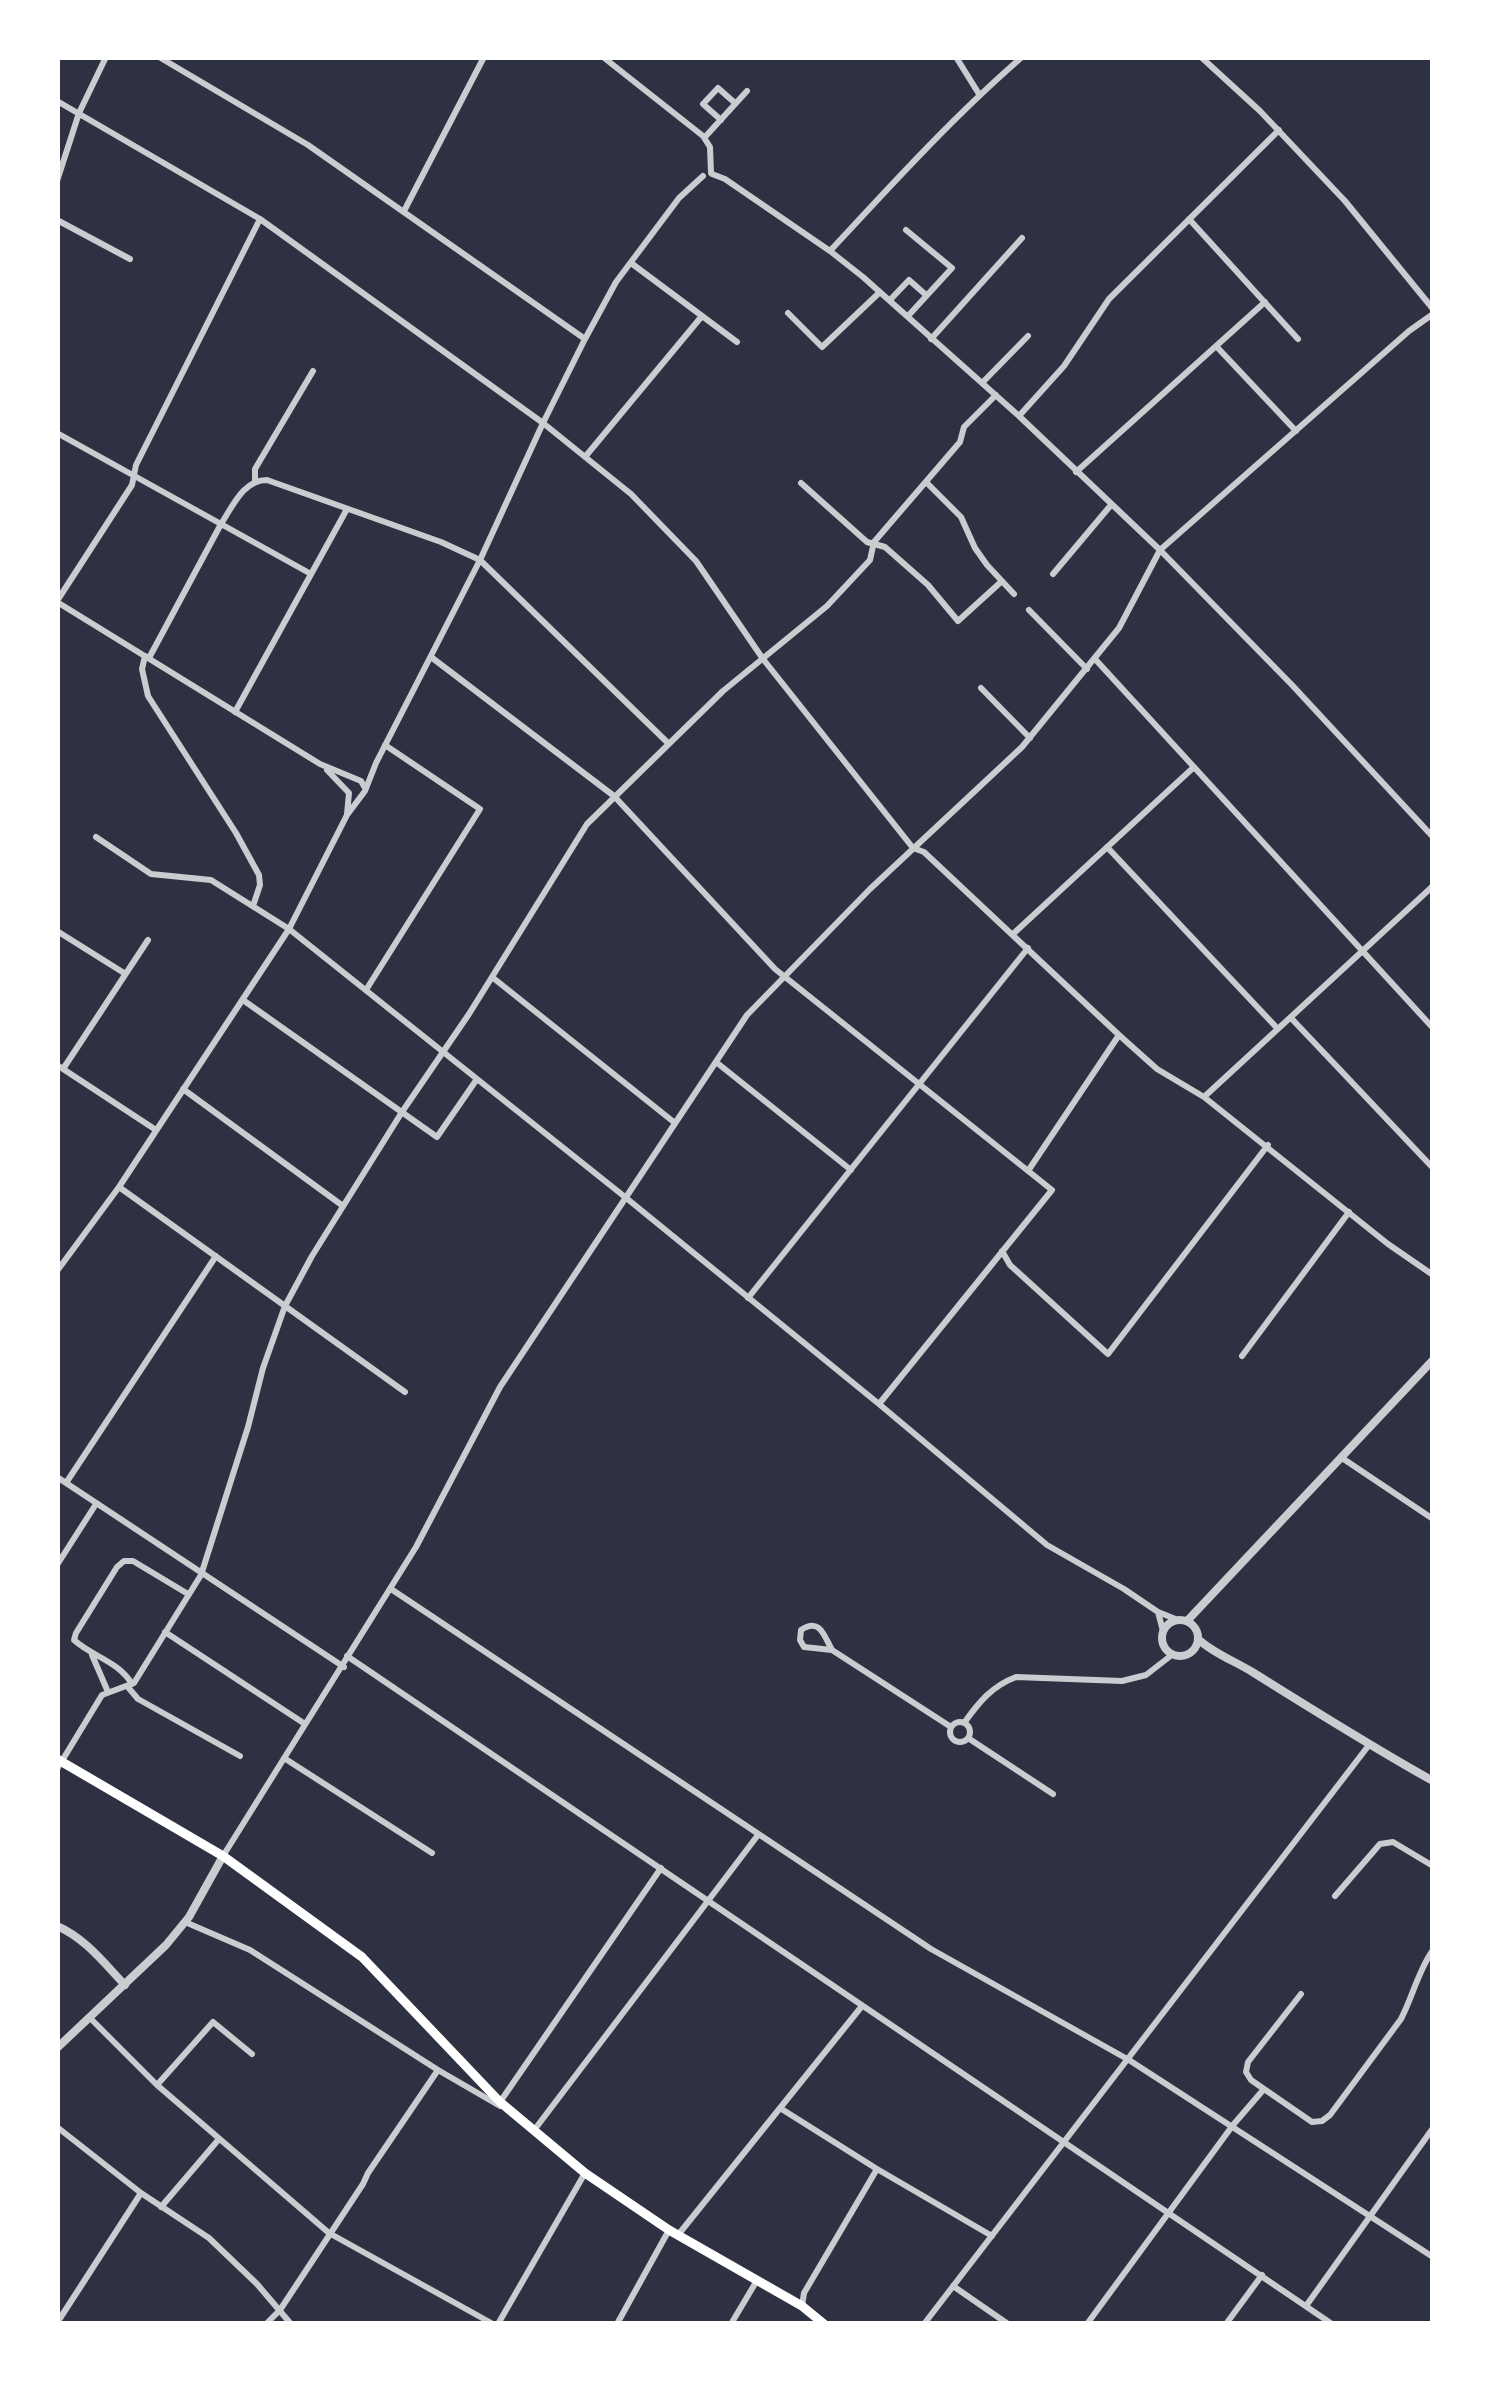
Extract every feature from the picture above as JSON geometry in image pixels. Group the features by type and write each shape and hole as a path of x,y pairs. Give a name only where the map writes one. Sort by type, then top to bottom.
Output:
{"main road":[{"path":"59,1763 224,1856 369,1963 500,2102 585,2174 674,2232 758,2278 824,2324"}],"street":[{"path":"57,181 79,113 106,57"},
{"path":"159,57 308,145 585,339"},
{"path":"404,211 484,57"},
{"path":"57,1270 119,1186 289,928 365,788 616,282 679,198 708,175 710,147 705,137 603,57"},
{"path":"956,57 979,94"},
{"path":"830,251 979,94 1022,57"},
{"path":"57,2048 185,1922 416,1547 500,1387 747,1016 1030,738 1119,628 1160,550 1433,312 1345,201 1201,57"},
{"path":"721,120 703,104 718,88 735,104"},
{"path":"705,137 747,91"},
{"path":"57,100 260,219 543,423 631,494 696,561 763,658 913,848 924,852 1157,1069 1204,1097 1433,1275"},
{"path":"1019,416 1064,365 1109,299 1279,130"},
{"path":"708,175 830,251 997,395 1160,550 1433,837"},
{"path":"260,219 136,465 132,485 57,601 320,764 363,782 365,788"},
{"path":"1189,219 1298,339"},
{"path":"57,220 130,259"},
{"path":"907,230 952,268 908,316"},
{"path":"931,339 1022,238"},
{"path":"631,263 736,342"},
{"path":"890,300 909,280 927,296"},
{"path":"788,314 822,347 880,292"},
{"path":"1076,472 1264,302"},
{"path":"585,457 702,316"},
{"path":"982,383 1028,336"},
{"path":"1216,345 1296,431"},
{"path":"255,480 255,469 313,371"},
{"path":"59,1763 102,1695 130,1685 201,1575 286,1306 402,1112 587,824 723,691 836,596 870,560 874,542 961,442 964,427 997,395"},
{"path":"57,433 311,574"},
{"path":"253,906 259,875 148,696 142,669 221,524 245,487 255,480 347,508 480,560 669,744"},
{"path":"926,482 961,517 975,548 1014,594"},
{"path":"801,484 867,542 885,547 914,572 958,621 1001,580"},
{"path":"1053,574 1111,505"},
{"path":"235,712 347,508"},
{"path":"1029,610 1087,669"},
{"path":"430,657 614,796 783,976 1052,1190 879,1404"},
{"path":"1095,659 1433,1028"},
{"path":"981,688 1030,738"},
{"path":"366,990 480,809 385,745"},
{"path":"347,815 348,785 376,763"},
{"path":"320,764 348,792 359,796"},
{"path":"1012,934 1194,767"},
{"path":"96,837 151,874 211,880 289,928 1047,1545 1158,1612 1187,1623 1211,1651 1433,1780"},
{"path":"1107,847 1278,1029"},
{"path":"1204,1097 1433,886"},
{"path":"57,932 124,973"},
{"path":"148,940 60,1067 156,1130"},
{"path":"748,1298 1028,948"},
{"path":"492,977 675,1123"},
{"path":"242,1000 437,1137 477,1079"},
{"path":"1291,1017 1433,1168"},
{"path":"1028,1171 1119,1036"},
{"path":"716,1062 851,1170"},
{"path":"183,1090 344,1206"},
{"path":"1002,1251 1010,1265 1108,1354 1268,1145"},
{"path":"119,1186 405,1392"},
{"path":"1242,1356 1349,1212"},
{"path":"57,1253 65,1258"},
{"path":"66,1484 216,1256"},
{"path":"1163,1631 1169,1624 1187,1623 1433,1360"},
{"path":"1342,1458 1433,1519"},
{"path":"57,1478 344,1666"},
{"path":"57,1565 96,1504"},
{"path":"188,1594 133,1561 120,1563 74,1637 89,1652 116,1665 138,1700 240,1756"},
{"path":"389,1591 931,1949 1129,2060 1433,2257"},
{"path":"1158,1612 1169,1652 1182,1656 1211,1651"},
{"path":"832,1650 817,1625 802,1630 804,1647 832,1650 951,1727"},
{"path":"165,1632 305,1724"},
{"path":"1191,1652 1198,1639"},
{"path":"89,1652 109,1693"},
{"path":"964,1723 983,1696 1016,1677 1122,1682 1146,1675 1169,1652"},
{"path":"347,1656 1332,2324"},
{"path":"964,1723 970,1731 968,1738 954,1740 951,1727 964,1723"},
{"path":"968,1738 1053,1793"},
{"path":"924,2324 1369,1745"},
{"path":"284,1758 432,1853"},
{"path":"533,2132 758,1835"},
{"path":"1335,1897 1380,1844 1393,1843 1433,1866"},
{"path":"500,2102 662,1867"},
{"path":"185,1922 250,1950 513,2114"},
{"path":"57,1926 88,1946 125,1985"},
{"path":"1300,1994 1246,2072 1312,2122 1322,2121 1401,2019 1433,1950"},
{"path":"617,2324 674,2232 862,2006"},
{"path":"89,2017 157,2085 329,2234 496,2324 585,2174"},
{"path":"157,2085 213,2022 252,2054"},
{"path":"266,2324 280,2310 438,2070"},
{"path":"1088,2324 1264,2089"},
{"path":"780,2108 992,2236"},
{"path":"57,2126 140,2193 209,2238 291,2324"},
{"path":"1306,2306 1433,2128"},
{"path":"161,2206 219,2139"},
{"path":"802,2306 804,2293 877,2169"},
{"path":"57,2323 140,2193"},
{"path":"1226,2324 1262,2275"},
{"path":"731,2324 758,2278"},
{"path":"953,2286 1008,2324"}]}
